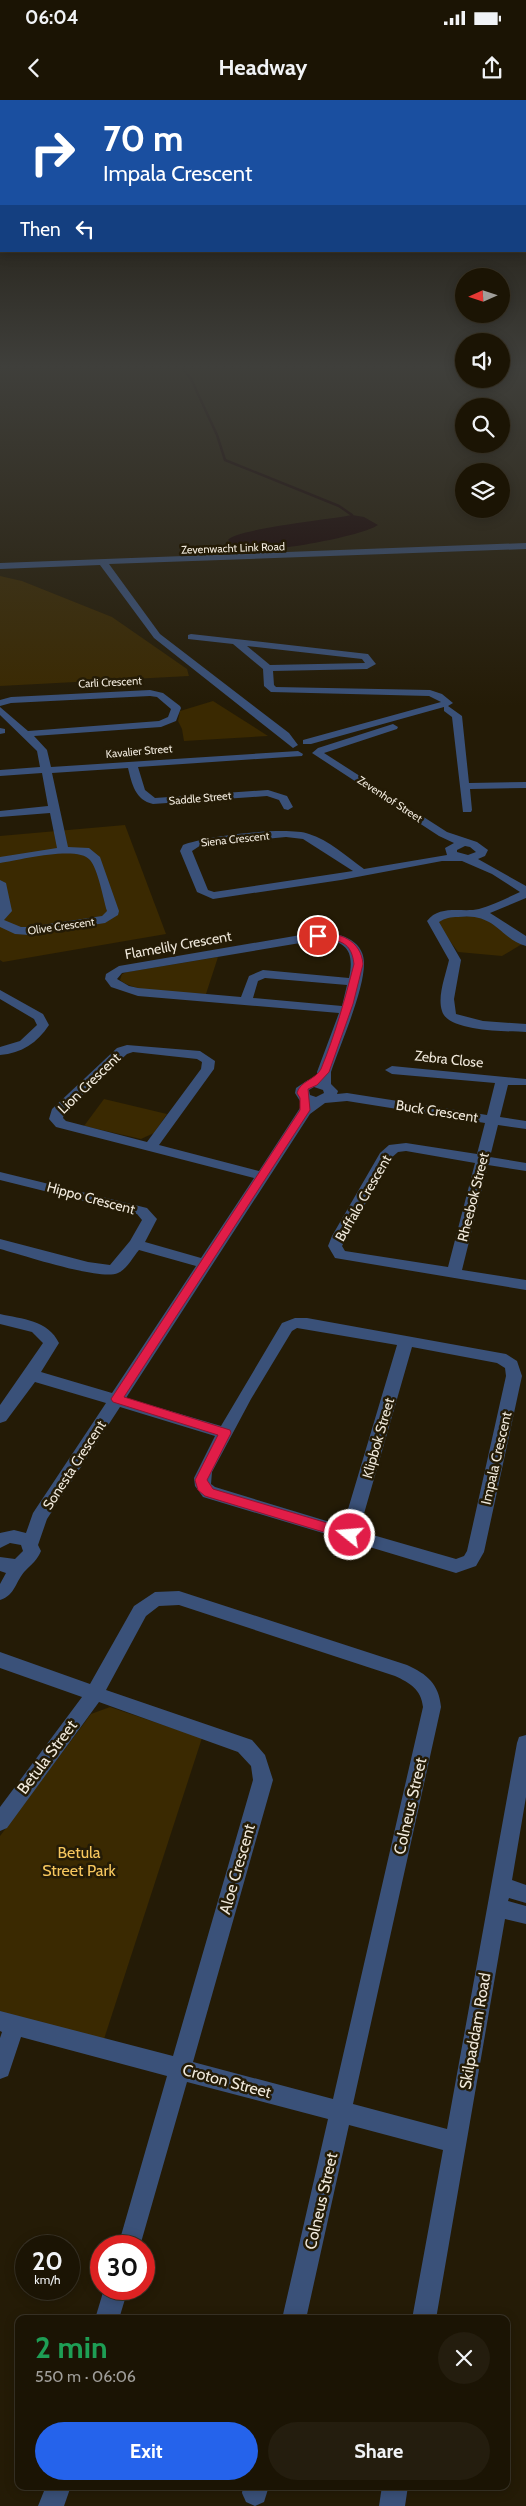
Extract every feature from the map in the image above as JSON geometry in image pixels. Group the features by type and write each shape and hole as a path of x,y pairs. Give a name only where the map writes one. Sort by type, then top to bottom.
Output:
{"street":[{"name":"Zevenwacht Link Road","path":"0,566 526,546"},
{"path":"103,563 157,636 304,749 346,743 448,706"},
{"path":"191,637 365,656 371,664 364,667 268,668 236,642"},
{"path":"268,668 268,686 274,690 430,693 439,696 457,716 466,786 467,810"},
{"name":"Carli Crescent","path":"0,703 146,693 160,695 176,708 172,719 161,724 26,734"},
{"path":"304,749 448,706"},
{"path":"0,710 42,750 63,850"},
{"path":"336,765 333,756 335,751 346,743"},
{"name":"Kavalier Street","path":"0,773 279,754 304,749"},
{"name":"Zevenhof Street","path":"304,749 336,765 443,834 479,847 482,850 481,854 496,872"},
{"name":"Zevenhof Street","path":"304,749 454,855 496,872 526,893"},
{"name":"Saddle Street","path":"132,764 142,797 152,801 268,793 283,798 288,807"},
{"path":"466,786 526,785"},
{"path":"0,814 55,809"},
{"name":"Siena Crescent","path":"361,872 313,839 295,834 199,842 187,847 186,852 203,892 213,896 361,872 454,855"},
{"path":"454,855 464,843"},
{"name":"Olive Crescent","path":"0,860 63,850 86,850 92,853 96,859 113,911 112,915 105,919 29,931 19,931 0,923"},
{"path":"454,855 481,854"},
{"path":"0,883 6,911 0,918"},
{"path":"526,893 482,912 459,912 437,916 433,920 435,928 455,960 448,1012 454,1019 471,1023 526,1028"},
{"path":"482,912 526,942"},
{"name":"Flamelily Crescent","path":"326,935 341,937 347,941 356,954 358,964 354,982 346,1010 138,992 125,989 111,979 112,974 119,970 326,935"},
{"path":"246,1001 253,979 264,974 354,982"},
{"path":"0,994 39,1017 43,1025 17,1048 0,1050"},
{"name":"Sonesta Crescent","path":"20,1565 31,1555 10,1540 38,1526 39,1518 318,1092 346,1010"},
{"name":"Lion Crescent","path":"151,1146 210,1064 204,1056 125,1049 56,1113 56,1119 61,1124 262,1176"},
{"name":"Zebra Close","path":"392,1070 522,1082"},
{"path":"492,1120 502,1080"},
{"name":"Buck Crescent","path":"318,1092 526,1125"},
{"name":"Rheebok Street","path":"454,1274 492,1120"},
{"name":"Buffalo Crescent","path":"526,1167 406,1147 389,1151 335,1246 340,1255 526,1286"},
{"name":"Hippo Crescent","path":"0,1176 13,1177 142,1211 149,1216 149,1223 136,1244 118,1267 107,1271 0,1244"},
{"path":"136,1244 205,1264"},
{"path":"0,1319 36,1329 49,1337 49,1348 0,1417"},
{"name":"Impala Crescent","path":"307,1323 406,1341 502,1358 512,1365 514,1370 475,1552 466,1564 451,1566 205,1489 201,1480 204,1472 263,1364 290,1324 307,1323"},
{"name":"Klipbok Street","path":"350,1535 406,1341"},
{"path":"31,1375 117,1399 225,1433"},
{"path":"0,1569 20,1565"},
{"path":"0,1593 6,1589 20,1565"},
{"name":"Colneus Street","path":"95,1693 140,1611 155,1599 171,1597 401,1670 416,1678 429,1689 432,1707 295,2315"},
{"name":"Aloe Crescent","path":"0,1660 245,1746 259,1761 262,1769 263,1780 132,2235"},
{"name":"Betula Street","path":"0,1822 95,1693"},
{"name":"Skilpaddam Road","path":"425,2315 526,1743"},
{"path":"501,1886 526,1894"},
{"path":"497,1907 526,1914"},
{"path":"0,2068 8,2023"},
{"name":"Croton Street","path":"8,2023 341,2110 454,2142"},
{"path":"109,2315 113,2300"},
{"path":"52,2506 58,2490"},
{"path":"392,2506 394,2490"}],"green space":[{"path":"0,576 22,581 112,617 187,669 189,676 0,686"},
{"path":"213,701 268,736 184,741 182,729 178,721 180,711"},
{"path":"125,825 166,934 3,962 0,960 0,836"},
{"path":"481,916 522,944 502,956 458,952 439,926 439,921 445,917"},
{"path":"218,957 206,994 148,990 127,985 120,980 122,974 127,972"},
{"path":"104,1099 167,1114 154,1133 141,1139 84,1126"},
{"name":"Betula Street Park","path":"110,1707 202,1738 104,2039 0,2013 0,1836 91,1714"}],"shaded area":[{"path":"352,515 364,517 378,525 368,530 335,539 276,549 246,550 237,547 228,540 235,536 265,528"}],"waterway":[{"path":"278,481 339,506 352,515"}],"route":[{"path":"318,936 332,935 341,937 347,941 358,958 349,1004 324,1072 313,1083 303,1088 305,1110 117,1399 225,1433 201,1480 202,1486 209,1492 350,1535"}]}
